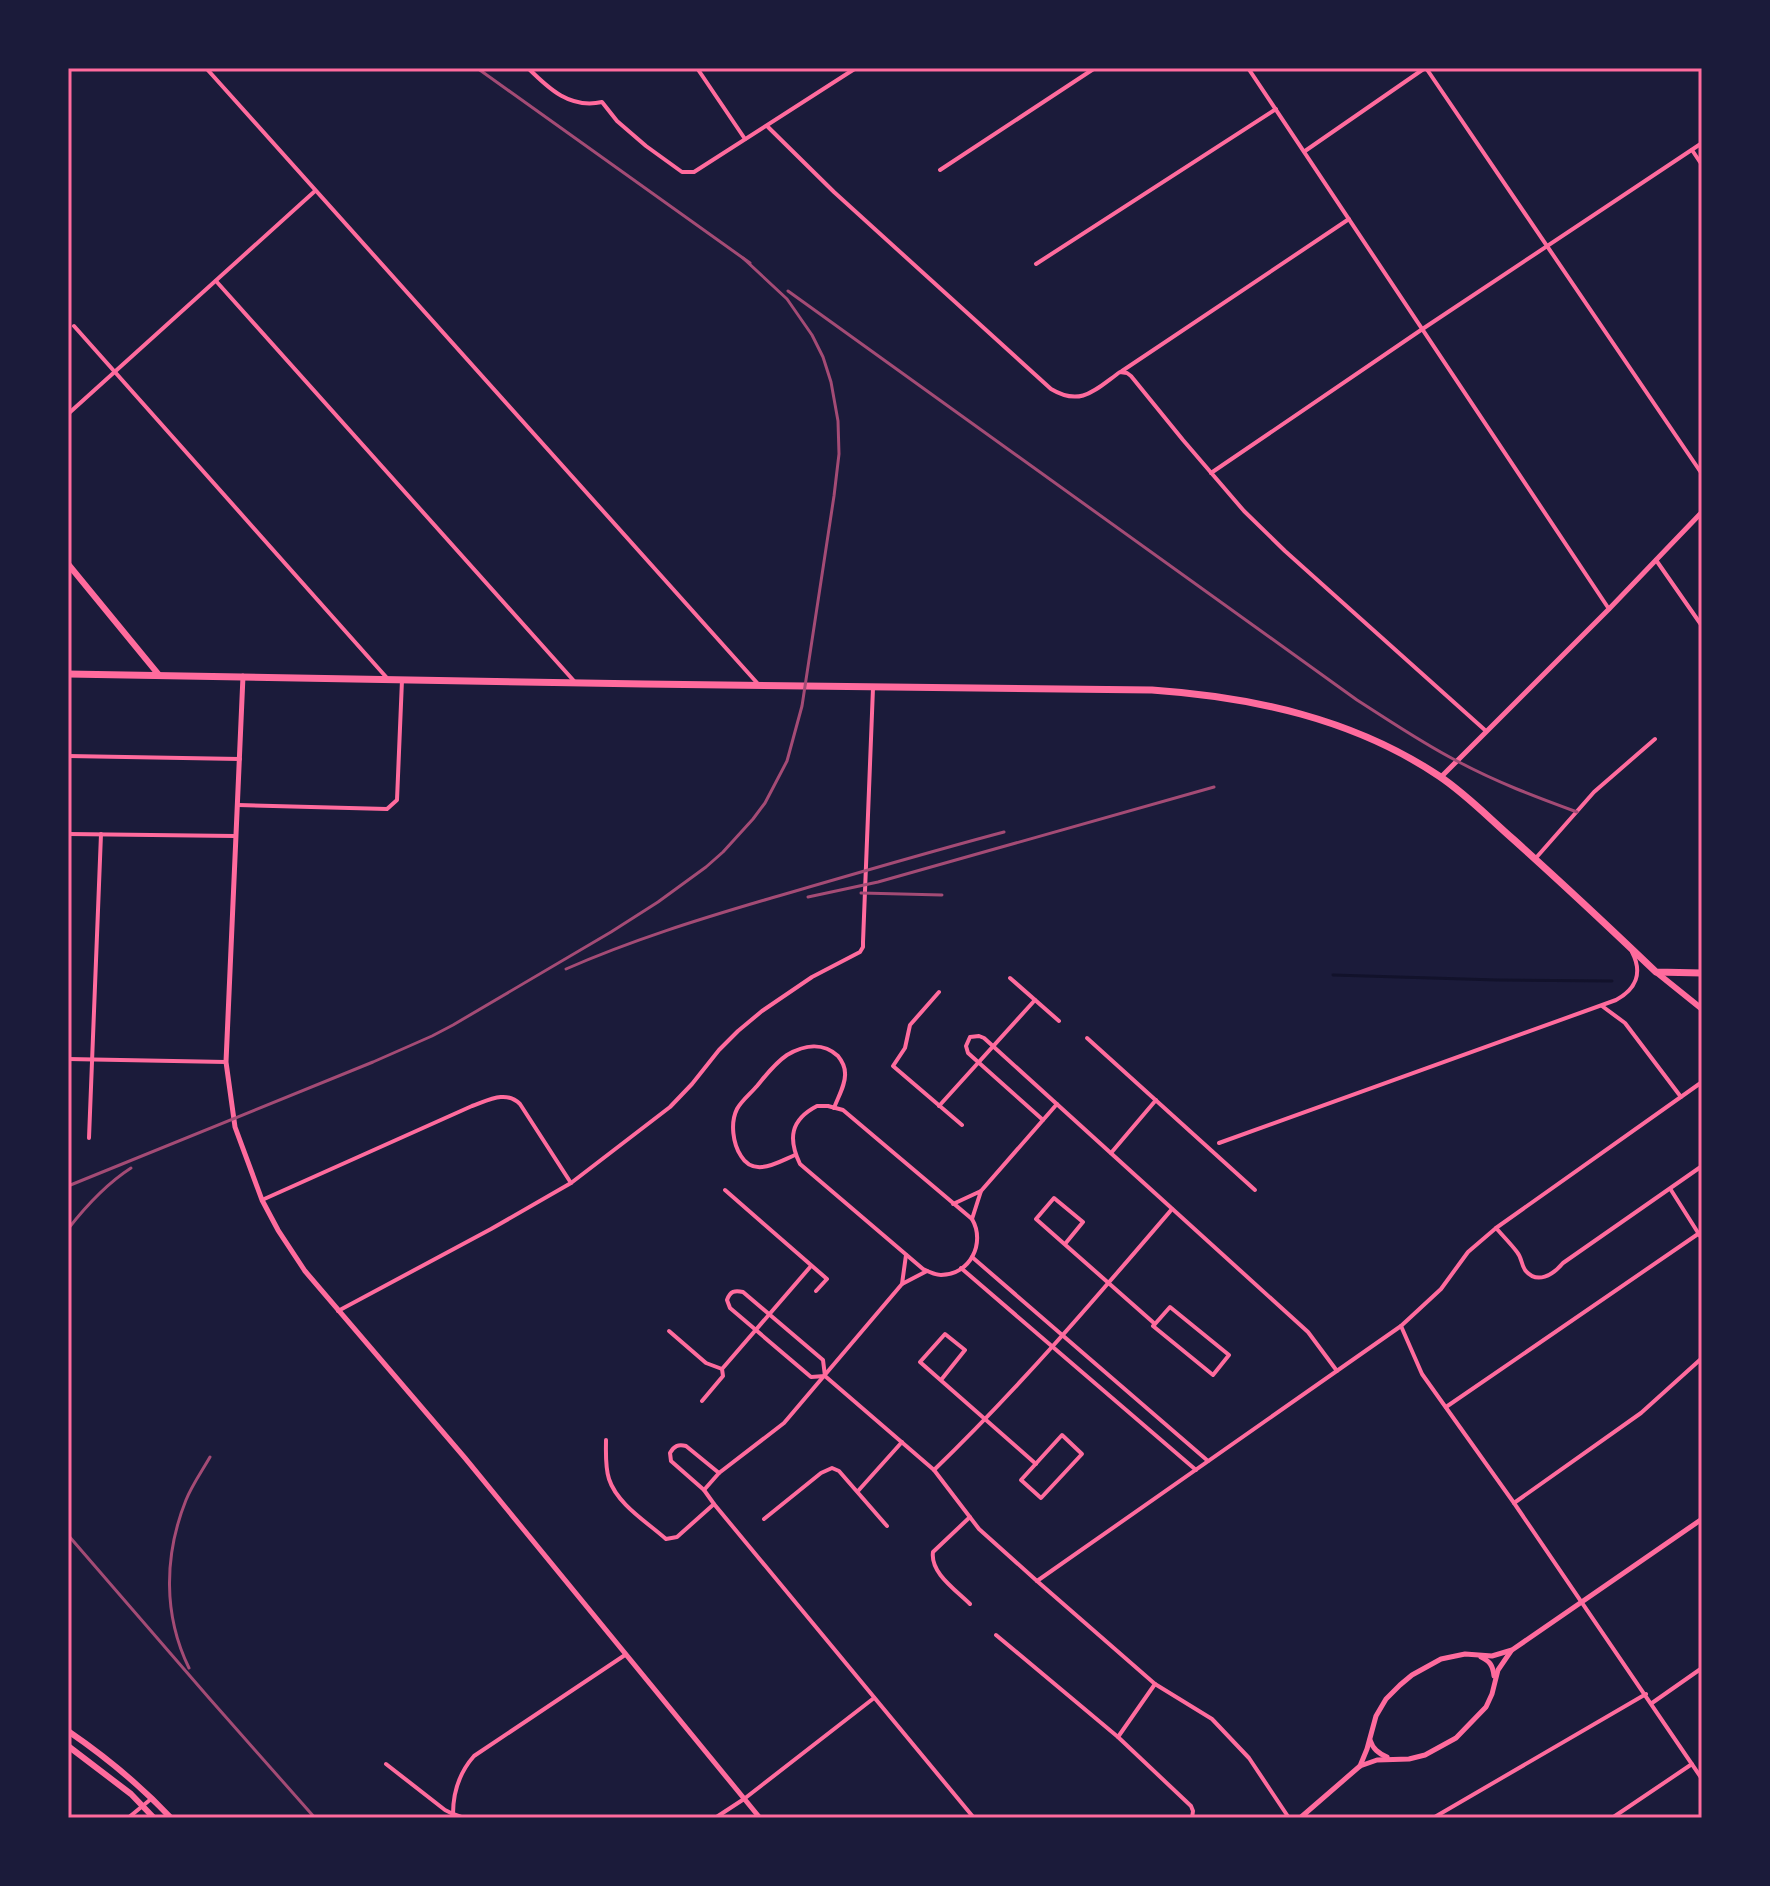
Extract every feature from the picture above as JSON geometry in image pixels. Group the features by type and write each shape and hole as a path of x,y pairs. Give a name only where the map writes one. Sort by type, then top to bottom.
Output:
{"main road":[{"path":"68,564 159,675"},
{"path":"68,674 1152,690 1198,693 1298,712 1381,744 1441,777 1535,859 1656,972 1702,1009"},
{"path":"1656,972 1702,973"},
{"path":"68,1731 113,1763 171,1818"},
{"path":"68,1746 123,1787 154,1818"}],"street":[{"path":"206,68 759,685"},
{"path":"528,68 549,89 579,103 602,102 636,138 682,172 694,172 856,68"},
{"path":"697,68 745,139"},
{"path":"940,170 1095,68"},
{"path":"1248,68 1609,609"},
{"path":"1304,151 1425,68 1702,474"},
{"path":"1036,264 1276,109"},
{"path":"767,126 834,192 1062,396 1080,397 1091,392 1349,219"},
{"path":"1211,473 1702,143"},
{"path":"1692,149 1702,165"},
{"path":"68,414 315,191"},
{"path":"216,281 575,683"},
{"path":"74,326 389,680"},
{"path":"1120,372 1134,379 1244,511 1486,731"},
{"path":"1441,777 1702,512"},
{"path":"1656,560 1702,626"},
{"path":"243,676 226,1062 235,1127 262,1200 291,1251 338,1311 465,1458 760,1818"},
{"path":"238,805 387,809 397,800 402,680"},
{"path":"338,1311 571,1183 670,1107 728,1041 762,1011 812,977 860,952 863,947 873,686"},
{"path":"1535,859 1594,792 1655,739"},
{"path":"68,756 240,759"},
{"path":"68,834 235,836"},
{"path":"89,1138 101,834"},
{"path":"1219,1143 1623,996 1633,985 1638,968 1629,946"},
{"path":"1010,978 1059,1021"},
{"path":"939,992 910,1025 905,1048 893,1066 962,1125"},
{"path":"939,1106 1035,1000"},
{"path":"1602,1006 1625,1023 1681,1097"},
{"path":"1043,1120 966,1050 970,1037 979,1036 993,1046 1173,1209 1308,1332 1337,1371"},
{"path":"1087,1038 1255,1190"},
{"path":"795,1155 765,1168 754,1167 744,1161 737,1150 734,1135 738,1107 778,1062 797,1050 811,1046 824,1047 842,1061 844,1084 834,1108"},
{"path":"68,1059 226,1062"},
{"path":"1037,1581 1401,1326 1441,1289 1468,1252 1496,1228 1702,1082"},
{"path":"262,1200 472,1106 502,1096 513,1098 520,1104 571,1183"},
{"path":"1111,1153 1156,1100"},
{"path":"972,1219 981,1191 1057,1104"},
{"path":"817,1106 834,1108 843,1110 972,1219 976,1225 977,1244 972,1257 956,1272 940,1275 927,1271 800,1164 792,1136 797,1123 806,1112 817,1106"},
{"path":"1496,1228 1521,1256 1527,1273 1540,1278 1549,1276 1702,1166"},
{"path":"725,1190 827,1279 816,1291"},
{"path":"1446,1407 1700,1236 1670,1190"},
{"path":"953,1204 981,1191"},
{"path":"1065,1244 1083,1222 1054,1198 1036,1219 1155,1324 1153,1326 1213,1375 1229,1355 1170,1307 1155,1324"},
{"path":"934,1470 987,1420 1173,1209"},
{"path":"902,1284 906,1255"},
{"path":"972,1257 1208,1461"},
{"path":"702,1401 723,1376 722,1369 811,1266"},
{"path":"961,1268 1196,1470"},
{"path":"704,1490 719,1473 784,1423 902,1284 927,1271"},
{"path":"825,1376 811,1377 730,1308 727,1300 731,1293 743,1292 823,1360 825,1376 934,1470 979,1529 1037,1581 1155,1684 1212,1719 1249,1758 1289,1818"},
{"path":"1401,1326 1422,1374 1702,1779"},
{"path":"669,1331 706,1363 722,1369"},
{"path":"941,1380 965,1350 945,1334 920,1362 1036,1464"},
{"path":"1514,1503 1641,1413 1702,1358"},
{"path":"1062,1435 1082,1454 1041,1498 1021,1480 1036,1464 1062,1435"},
{"path":"606,1440 608,1475 615,1490 666,1539 677,1537 714,1504"},
{"path":"857,1492 902,1442"},
{"path":"719,1473 686,1446 681,1444 672,1449 671,1461 704,1490 974,1818"},
{"path":"764,1519 832,1468 839,1471 887,1526"},
{"path":"970,1517 933,1552 932,1560 937,1571 970,1604"},
{"path":"1360,1766 1376,1716 1386,1699 1426,1665 1465,1654 1492,1656 1512,1650 1702,1519"},
{"path":"996,1635 1118,1737 1191,1806 1192,1818"},
{"path":"1300,1818 1360,1766 1377,1760 1425,1755 1456,1738 1486,1707 1498,1670 1512,1650"},
{"path":"455,1816 457,1782 474,1756 625,1655"},
{"path":"1477,1655 1488,1660 1495,1681"},
{"path":"1652,1703 1702,1668"},
{"path":"1118,1737 1155,1684"},
{"path":"1433,1818 1646,1694"},
{"path":"715,1818 874,1698"},
{"path":"1370,1739 1379,1754 1391,1759"},
{"path":"386,1764 445,1810 464,1818"},
{"path":"1612,1818 1692,1764"},
{"path":"128,1818 152,1798"}],"waterway":[{"path":"1333,975 1612,981"}],"railway":[{"path":"477,68 750,263"},
{"path":"68,1186 373,1062 453,1025 658,902 723,852 765,803 787,761 802,706 834,496 839,454 838,421 831,382 812,335 787,299 743,258"},
{"path":"788,291 1357,700 1472,769 1577,812"},
{"path":"808,897 878,882 1214,787"},
{"path":"566,969 641,939 717,914 1004,832"},
{"path":"861,893 942,895"},
{"path":"68,1229 97,1196 131,1168"},
{"path":"189,1668 174,1627 170,1563 186,1500 210,1457"},
{"path":"68,1535 315,1818"}]}
